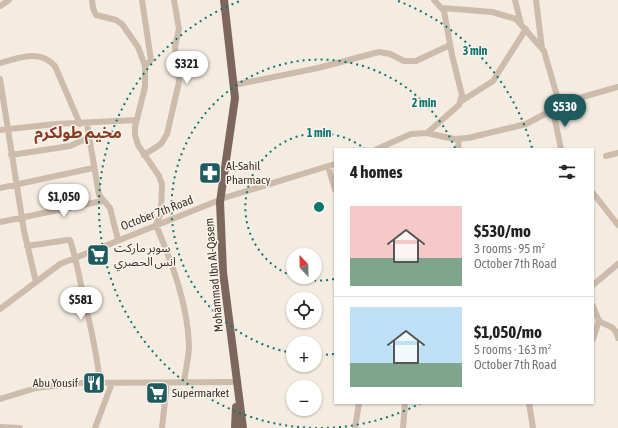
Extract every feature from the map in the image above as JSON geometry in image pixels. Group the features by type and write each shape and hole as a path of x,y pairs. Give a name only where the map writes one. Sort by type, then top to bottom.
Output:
{"main road":[{"name":"Mohammad Ibn Al-Qasem","path":"224,0 228,24 230,59 235,98 221,199 223,272 231,324 236,382 243,428"},
{"name":"Mohammad Ibn Al-Qasem","path":"235,428 236,382"}],"street":[{"path":"0,6 9,0"},
{"path":"92,0 96,15 116,20 122,24 138,47 145,66 145,87 136,120 135,135 144,155 162,184 161,213 156,225 179,289 186,320 189,347 184,383"},
{"path":"142,0 151,60 145,66"},
{"path":"144,155 161,144 167,134 179,82 175,47 179,29 174,0"},
{"path":"434,0 442,8 462,92 460,102"},
{"path":"427,133 460,102 493,81 524,27 515,0"},
{"path":"536,0 542,48 560,106"},
{"path":"442,8 492,12 516,19 542,48"},
{"path":"234,85 318,68 379,52 390,54 404,61 416,61 450,45"},
{"path":"0,63 30,55 43,57 50,60 55,66 84,124 88,138 98,195 110,208 118,240"},
{"path":"0,79 16,185 27,246 36,282"},
{"path":"379,148 411,134 427,133 459,139 526,124 560,106 618,87"},
{"path":"553,110 561,148"},
{"path":"0,130 8,128 136,120"},
{"path":"11,155 70,146 88,138"},
{"path":"458,148 459,139"},
{"path":"606,156 618,153"},
{"name":"October 7th Road","path":"0,309 60,264 221,199 272,182 334,164"},
{"path":"328,166 334,187"},
{"path":"0,188 93,168"},
{"path":"594,194 618,225"},
{"path":"0,222 102,201"},
{"path":"27,246 69,240 76,258 97,352 100,383"},
{"path":"594,284 618,264"},
{"path":"594,308 599,321 594,336"},
{"path":"599,321 617,329 618,338"},
{"path":"0,399 43,387 100,383 236,382"},
{"path":"95,428 112,383"},
{"path":"162,428 167,383"},
{"path":"355,428 359,404"},
{"path":"403,428 405,404"},
{"path":"529,404 533,428"},
{"path":"0,427 20,428"}],"place":[{"name":"Al-Sahil Pharmacy","path":"210,173"},
{"name":"سوبر ماركت انس الحصري","path":"98,255"},
{"name":"Abu Yousif","path":"94,383"},
{"name":"Supermarket","path":"157,393"}],"district":[{"name":"مخيم طولكرم","path":"78,132"}]}
